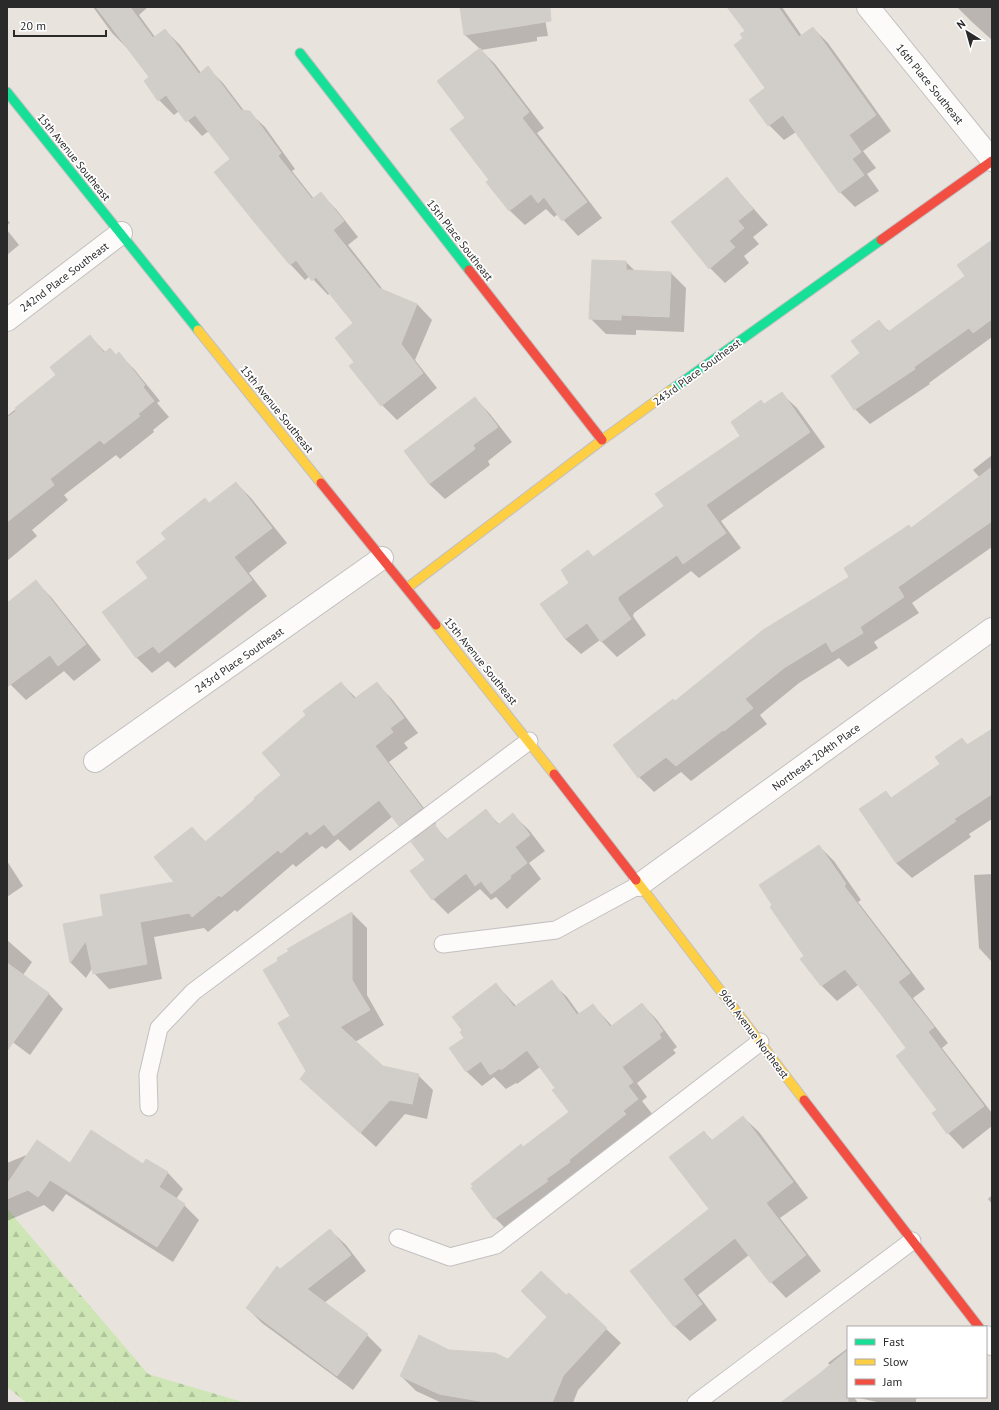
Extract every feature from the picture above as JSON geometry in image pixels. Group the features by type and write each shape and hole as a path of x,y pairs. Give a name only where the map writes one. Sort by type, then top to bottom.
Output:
{"street":[{"name":"16th Place Southeast","path":"868,7 992,161"},
{"name":"15th Place Southeast","path":"300,53 602,440"},
{"name":"15th Avenue Southeast","path":"7,92 530,741"},
{"name":"243rd Place Southeast","path":"407,588 602,440 992,161"},
{"name":"242nd Place Southeast","path":"7,320 121,233"},
{"name":"243rd Place Southeast","path":"95,761 382,558"},
{"name":"Northeast 204th Place","path":"639,884 992,630"},
{"name":"96th Avenue Northeast","path":"530,741 978,1326"}],"lane":[{"path":"149,1107 148,1075 159,1028 193,992 530,741"},
{"path":"443,944 556,930 639,884"},
{"path":"398,1238 450,1257 496,1245 760,1042"},
{"path":"696,1403 912,1241"}],"green space":[{"path":"7,1206 9,1211 148,1374 246,1403 27,1403 7,1387"}],"building":[{"path":"96,7 130,7 153,38 165,29 199,74 208,66 241,110 250,111 281,153 278,156 312,199 321,192 344,221 333,230 379,288 417,304 401,344 423,373 381,406 349,366 354,362 335,338 353,323 316,277 312,281 296,260 290,265 255,223 214,172 230,159 195,115 186,122 166,95 158,101 144,81 149,77"},
{"path":"460,7 550,7 551,21 464,35"},
{"path":"727,7 778,7 799,37 813,27 876,115 849,135 861,152 852,159 864,175 839,193 783,115 768,126 749,100 765,88 734,45 743,38 740,34 745,31"},
{"path":"480,48 529,112 522,118 587,202 562,221 544,197 538,203 531,194 509,211 486,182 489,180 450,129 465,118 437,81"},
{"path":"727,177 753,209 738,221 744,228 729,241 735,247 709,269 671,222"},
{"path":"992,240 992,319 973,333 969,328 914,367 915,369 854,410 831,376 860,353 851,341 879,320 888,332 965,276 957,265"},
{"path":"592,260 626,261 626,270 671,272 669,317 621,315 621,320 589,319"},
{"path":"90,335 104,353 110,348 116,355 119,352 145,385 143,387 154,401 138,414 140,416 104,444 100,440 50,479 54,485 7,522 7,418 16,411 15,408 56,375 50,367"},
{"path":"782,392 810,432 706,505 726,533 683,564 677,555 618,597 618,600 631,619 601,642 587,623 565,639 540,604 569,583 561,570 588,550 593,557 664,506 655,494 740,436 731,422 761,400 764,404"},
{"path":"475,397 498,427 473,445 475,449 429,484 404,451"},
{"path":"992,467 992,521 898,587 904,597 860,627 863,633 832,652 826,642 784,668 745,699 753,708 724,731 723,730 676,766 666,757 638,778 613,745 673,699 675,701 763,630 849,577 844,568 909,525 911,528"},
{"path":"236,482 272,528 234,557 252,580 159,653 153,646 136,658 102,612 148,578 136,562 166,539 161,533 205,498 209,503"},
{"path":"36,580 86,644 58,666 50,655 7,687 7,603"},
{"path":"341,682 354,699 377,682 404,718 390,728 393,732 375,746 422,808 399,826 379,800 334,836 324,824 310,835 307,831 281,853 278,850 221,897 219,895 192,917 189,913 140,922 147,964 93,974 86,941 70,963 63,924 103,916 100,895 174,882 154,857 192,827 205,842 281,775 262,753 306,715 303,711"},
{"path":"992,729 992,794 954,819 956,821 896,863 859,809 886,791 891,798 940,764 935,757 962,738 967,745"},
{"path":"486,809 498,825 513,813 530,835 515,847 527,863 510,876 511,878 491,894 481,881 475,886 466,873 432,900 410,871 425,860 411,842 434,824 446,840"},
{"path":"819,845 846,884 844,886 910,973 898,982 934,1027 928,1032 984,1106 947,1134 932,1113 937,1110 896,1056 906,1048 872,1002 845,969 821,986 800,959 804,956 770,907 772,905 759,885"},
{"path":"352,912 352,980 370,1010 340,1027 383,1066 419,1074 412,1104 390,1100 360,1133 300,1079 306,1071 278,1023 290,1016 263,970 278,961 277,958 289,951 287,949"},
{"path":"7,963 49,993 7,1051"},
{"path":"552,980 577,1015 593,1004 610,1027 642,1003 663,1031 659,1034 661,1038 622,1067 633,1082 628,1086 638,1099 623,1111 626,1114 569,1160 570,1162 546,1179 548,1181 494,1219 471,1188 473,1187 471,1184 521,1144 523,1147 569,1112 552,1090 555,1088 527,1050 501,1070 500,1068 490,1075 481,1061 466,1072 449,1048 464,1038 460,1032 462,1030 452,1017 496,983 514,1007"},
{"path":"743,1116 793,1182 766,1203 806,1255 770,1283 735,1238 683,1279 702,1304 674,1327 630,1271 709,1209 669,1157 704,1131 711,1141"},
{"path":"91,1130 143,1164 146,1159 168,1172 159,1187 185,1204 157,1247 50,1180 38,1197 28,1190 7,1199 7,1184 37,1140 70,1163"},
{"path":"330,1229 351,1255 307,1289 368,1334 337,1376 246,1308 277,1266 280,1269"},
{"path":"541,1271 566,1295 569,1293 607,1328 563,1376 552,1403 491,1403 439,1394 400,1376 419,1335 449,1350 495,1353 508,1359 547,1317 521,1291"},
{"path":"847,1351 848,1403 780,1403"}],"traffic: fast":[{"path":"300,53 469,270"},
{"path":"7,92 198,330"},
{"path":"671,390 881,240"}],"traffic: slow":[{"path":"198,330 321,483"},
{"path":"407,588 602,440 671,390"},
{"path":"436,625 554,774"},
{"path":"636,880 804,1100"}],"traffic: jam":[{"path":"881,240 992,161"},
{"path":"469,270 602,440"},
{"path":"321,483 436,625"},
{"path":"554,774 636,880"},
{"path":"804,1100 978,1326"}]}
